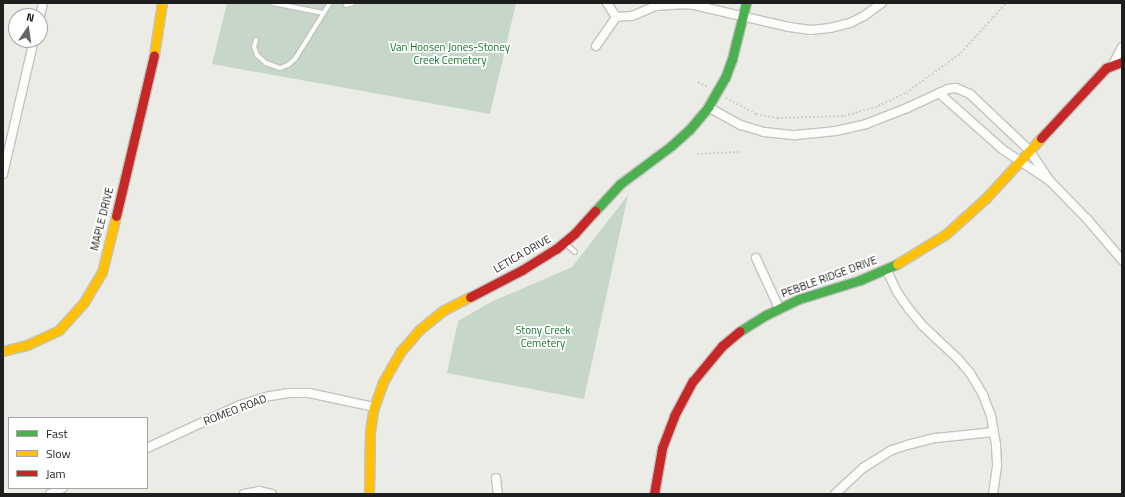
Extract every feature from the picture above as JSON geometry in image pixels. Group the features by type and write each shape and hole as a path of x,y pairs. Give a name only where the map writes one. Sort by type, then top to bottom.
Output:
{"street":[{"name":"MAPLE DRIVE","path":"3,351 27,345 59,330 74,315 94,288 102,272 152,70 162,3"},
{"path":"607,3 616,17"},
{"name":"LETICA DRIVE","path":"369,494 370,440 374,407 383,382 394,361 413,336 427,323 452,305 528,266 564,243 620,184 671,146 689,130 708,107 728,69 746,3"},
{"path":"616,17 632,16 656,6 682,4 789,27 821,30 856,20 882,3"},
{"path":"596,46 616,17"},
{"name":"PEBBLE RIDGE DRIVE","path":"654,494 658,466 666,436 674,416 693,381 712,357 733,337 779,308 799,299 860,280 886,269 916,254 960,223 986,198 1099,74 1118,63 1122,47"},
{"path":"3,174 32,48"},
{"path":"708,107 742,125 754,129 776,134 795,135 836,131 866,124 902,111 948,89 956,88 970,94 1029,150 1050,180 1087,219 1122,260"},
{"path":"939,93 950,101 991,140 1019,161 1050,180"},
{"path":"756,258 779,308"},
{"path":"886,269 897,292 909,309 922,325 948,349 970,373 985,401 994,432 997,466 993,494"},
{"name":"ROMEO ROAD","path":"148,448 240,405 270,396 288,393 309,393 374,407"},
{"path":"835,494 874,459 892,450 936,438 994,432"},
{"path":"496,478 498,494"},
{"path":"50,494 61,489"},
{"path":"244,494 259,491 272,494"}],"lane":[{"path":"273,3 323,13"},
{"path":"256,40 254,47 257,55 266,63 280,68 288,65 296,59 330,3"},
{"path":"346,5 353,3"},
{"path":"564,243 575,252"}],"path":[{"path":"722,96 756,114 777,118 844,116 878,106 906,93 961,53 1006,3"},
{"path":"698,82 711,89"},
{"path":"697,154 739,152"}],"green space":[{"name":"Van Hoosen Jones-Stoney Creek Cemetery","path":"227,3 516,3 490,114 212,64"},
{"name":"Stony Creek Cemetery","path":"628,195 584,399 447,373 458,321 491,302 572,267"}],"traffic: fast":[{"path":"595,211 620,184 671,146 689,130 708,107 725,78 732,59 746,3"},
{"path":"740,331 766,315 799,299 860,280 897,264"}],"traffic: slow":[{"path":"154,55 162,3"},
{"path":"897,264 946,234 986,198 1041,138"},
{"path":"3,351 27,345 59,330 84,302 102,272 116,216"},
{"path":"369,494 370,431 374,407 383,382 401,351 419,330 444,310 470,297"}],"traffic: jam":[{"path":"116,216 154,55"},
{"path":"1041,138 1106,68 1122,62"},
{"path":"470,297 522,270 556,249 575,233 595,211"},
{"path":"654,494 662,448 674,416 693,381 722,346 740,331"}]}
